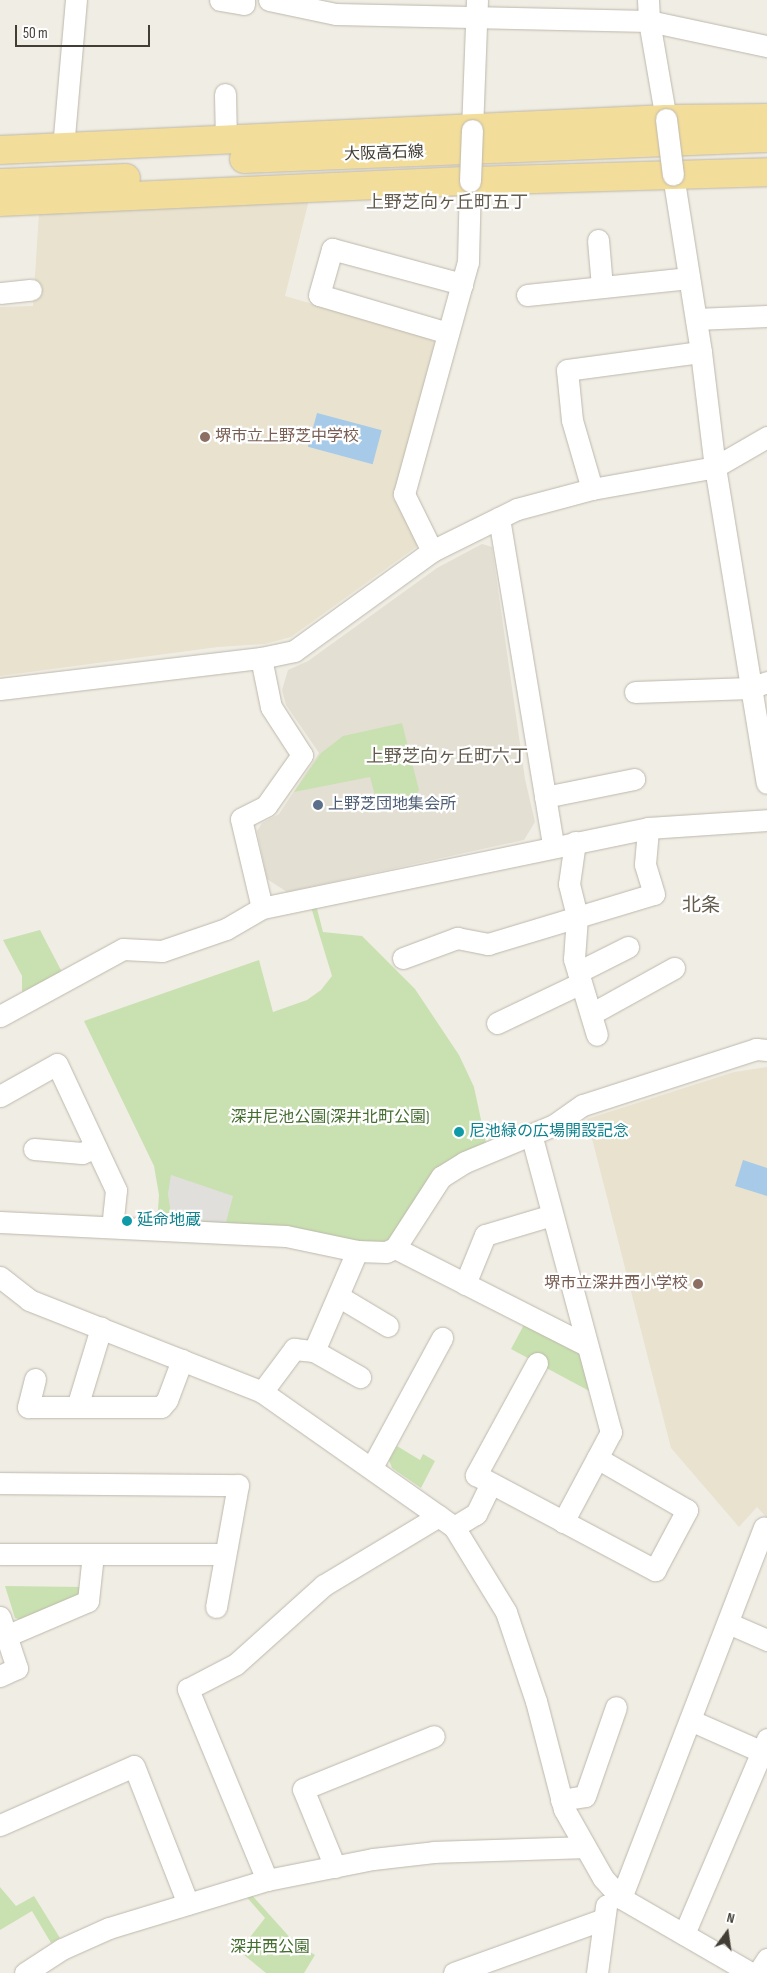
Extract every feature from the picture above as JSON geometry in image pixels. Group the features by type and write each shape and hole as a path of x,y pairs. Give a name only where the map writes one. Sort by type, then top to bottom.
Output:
{"main road":[{"path":"0,150 472,130 666,119 767,118"},
{"name":"大阪高石線","path":"0,168 767,138"},
{"name":"大阪高石線","path":"0,182 767,156"},
{"path":"0,202 470,181 767,172"}],"street":[{"path":"63,148 76,0"},
{"path":"220,0 244,2"},
{"path":"269,0 336,7 477,9 649,21 767,46"},
{"path":"648,0 649,21 666,119 701,352 714,466 759,685 767,781"},
{"path":"432,551 404,494 468,262 477,9"},
{"path":"225,94 226,141"},
{"path":"598,240 602,287"},
{"path":"448,333 320,295 324,276 332,249 462,284"},
{"path":"527,295 690,278"},
{"path":"0,293 31,290"},
{"path":"696,319 767,316"},
{"path":"592,489 572,420 567,370 701,352"},
{"path":"0,689 261,658 294,651 432,551 517,509 592,489 714,466 767,437"},
{"path":"499,518 553,846"},
{"path":"261,658 270,707 302,755 266,806 241,819 262,908"},
{"path":"635,692 759,685"},
{"path":"545,797 634,779"},
{"path":"0,1016 123,949 162,950 226,929 262,908 553,846 648,828 767,820"},
{"path":"403,958 457,938 488,944 654,894 645,864 648,828"},
{"path":"574,842 569,884 577,917 574,959 597,1035"},
{"path":"497,1023 580,978 628,947"},
{"path":"591,1014 674,968"},
{"path":"0,1222 286,1236 357,1250 386,1252 395,1248 440,1177 465,1162 554,1125 583,1105 756,1049 767,1050"},
{"path":"0,1096 57,1064 116,1190 112,1227"},
{"path":"531,1134 586,1345 611,1432 563,1522"},
{"path":"34,1149 82,1153 96,1147"},
{"path":"465,1284 485,1235 552,1215"},
{"path":"395,1248 586,1345"},
{"path":"314,1351 357,1250"},
{"path":"0,1277 29,1300 262,1392 447,1521 506,1612 536,1700 561,1800 585,1847 615,1891 751,1973"},
{"path":"338,1296 388,1326"},
{"path":"77,1407 101,1328"},
{"path":"372,1467 442,1338"},
{"path":"262,1392 294,1349 314,1351 360,1377"},
{"path":"35,1380 28,1407 161,1407 167,1400 182,1360"},
{"path":"536,1363 476,1475 655,1570 687,1510 597,1458"},
{"path":"0,1483 238,1485 216,1607"},
{"path":"267,1880 188,1690 236,1664 324,1585 447,1521 476,1514 491,1483"},
{"path":"598,1973 604,1919 690,1720 728,1623 762,1526"},
{"path":"0,1554 225,1554"},
{"path":"0,1676 17,1668 3,1626 88,1601 94,1554"},
{"path":"728,1623 767,1640"},
{"path":"561,1800 585,1796 616,1707"},
{"path":"684,1934 763,1745 690,1720"},
{"path":"335,1867 303,1789 434,1736"},
{"path":"0,1825 134,1766 188,1904"},
{"path":"25,1973 62,1949 109,1928 267,1880 335,1867 434,1852 585,1847"},
{"path":"454,1973 604,1919"},
{"path":"758,1973 767,1959"}],"shaded area":[{"name":"堺市立上野芝中学校","path":"309,200 285,296 429,338 435,342 393,498 419,539 419,545 291,637 265,644 218,647 0,676 0,307 33,306 39,213"},
{"path":"482,544 492,547 525,779 535,822 524,840 287,892 267,879 257,831 262,823 279,814 319,753 286,705 282,690 288,670 308,661 437,568"},
{"name":"堺市立深井西小学校","path":"767,1067 767,1518 757,1507 739,1527 671,1448 587,1119 734,1072"},
{"path":"171,1175 233,1196 226,1222 172,1220 168,1194"}],"green space":[{"path":"402,723 419,790 417,794 377,803 370,777 294,792 321,753 343,736"},
{"name":"深井尼池公園(深井北町公園)","path":"316,905 323,932 362,936 415,989 459,1055 474,1087 486,1143 388,1240 375,1245 157,1223 159,1195 154,1166 84,1021 259,960 273,1012 307,1000 321,990 332,976 311,907"},
{"path":"40,930 62,972 22,992 22,976 3,940"},
{"path":"527,1319 579,1347 593,1393 511,1349"},
{"path":"397,1446 420,1460 423,1454 435,1461 421,1488 392,1468 389,1460"},
{"path":"5,1586 84,1587 79,1595 22,1620 15,1618"},
{"path":"0,1887 16,1906 34,1896 60,1938 51,1943 32,1911 0,1930"},
{"name":"深井西公園","path":"249,1892 294,1942 315,1955 304,1973 266,1973 239,1951 265,1918 243,1893"}],"water":[{"path":"317,413 382,430 373,464 308,447"},
{"path":"743,1160 767,1168 767,1196 735,1186"}],"place":[{"name":"堺市立上野芝中学校","path":"205,437"},
{"name":"上野芝団地集会所","path":"318,805"},
{"name":"尼池緑の広場開設記念","path":"459,1132"},
{"name":"延命地蔵","path":"127,1221"},
{"name":"堺市立深井西小学校","path":"698,1284"}],"district":[{"name":"上野芝向ヶ丘町五丁","path":"447,203"},
{"name":"上野芝向ヶ丘町六丁","path":"447,757"},
{"name":"北条","path":"701,906"}]}
